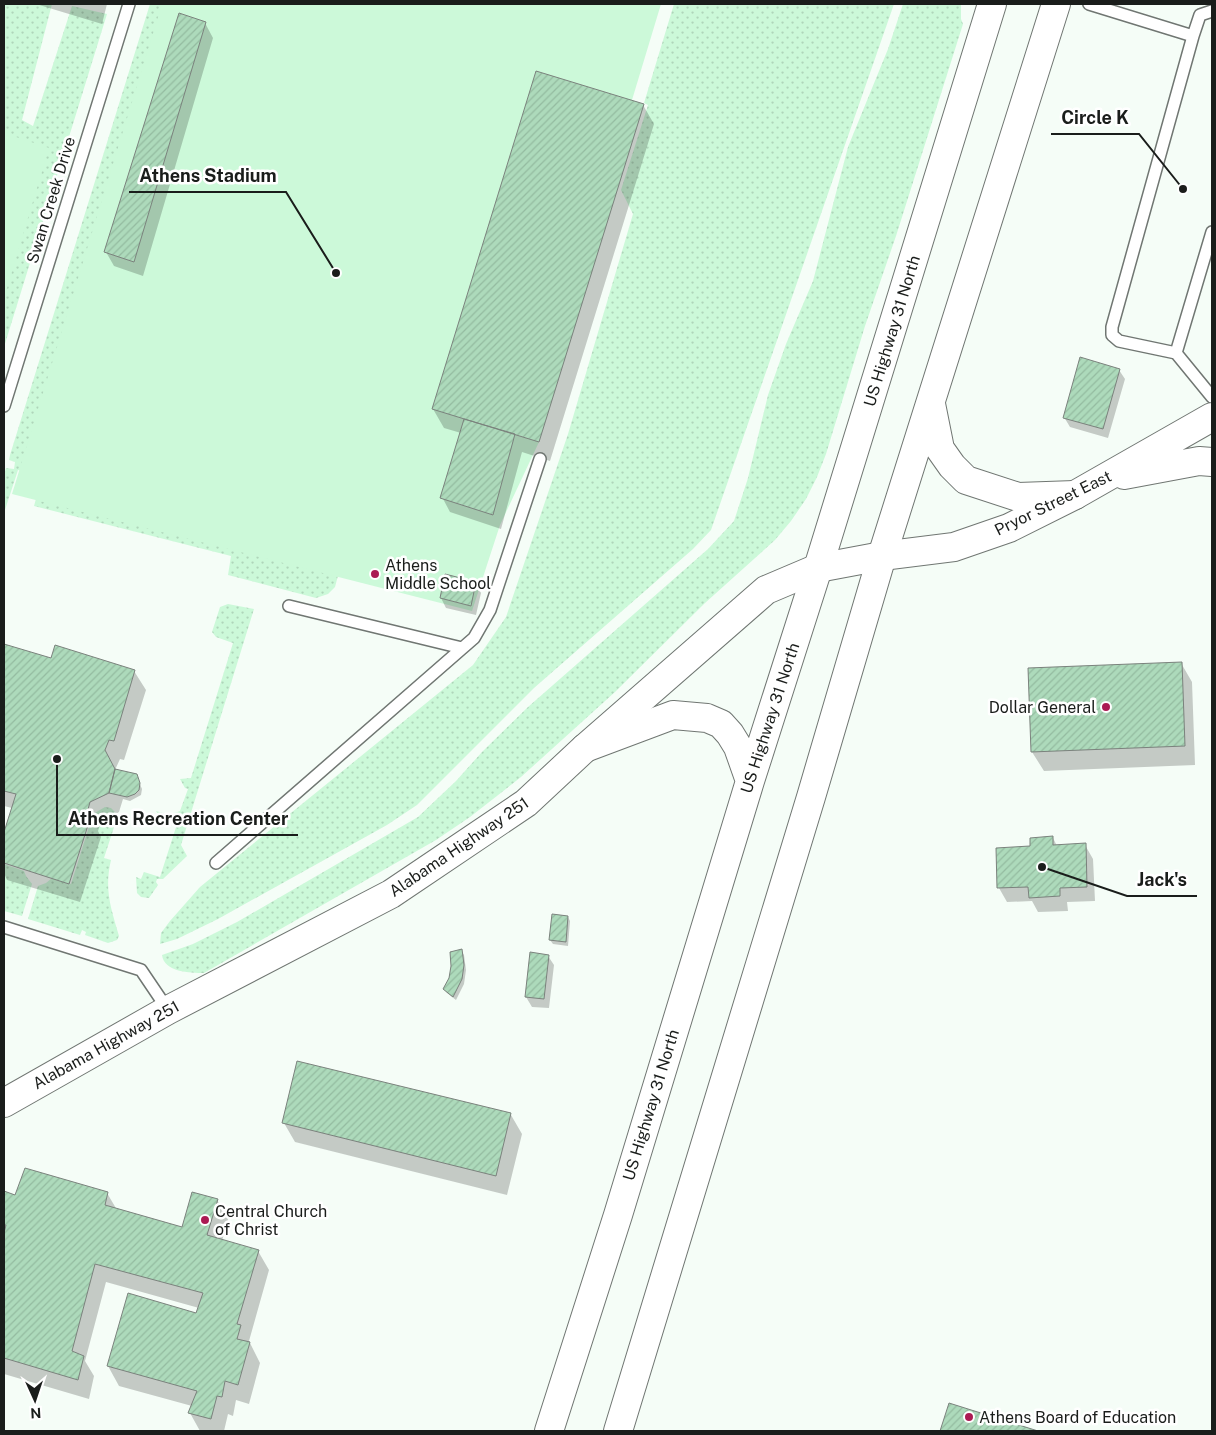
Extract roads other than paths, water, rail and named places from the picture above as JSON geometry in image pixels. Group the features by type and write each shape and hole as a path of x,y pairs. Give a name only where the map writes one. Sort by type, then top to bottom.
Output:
{"main road":[{"name":"US Highway 31 North","path":"549,1431 618,1215 750,781 818,568 992,4"},
{"path":"618,1431 806,814 882,556 1056,4"},
{"path":"931,401 940,449 952,466 966,480 1018,497 1075,495"},
{"name":"Pryor Street East","path":"882,556 954,547 1009,528 1075,495 1212,417"},
{"path":"1105,478 1198,461 1212,462"},
{"name":"Alabama Highway 251","path":"4,1102 168,1010 391,894 526,803 585,748 766,590 818,568 882,556"},
{"path":"585,748 673,715 707,718 720,724 730,734 738,747 750,781"}],"lane":[{"name":"Swan Creek Drive","path":"4,406 129,4"},
{"path":"1089,4 1193,36"},
{"path":"1212,11 1200,15 1193,36 1112,327 1112,335 1119,340 1176,353 1212,397"},
{"path":"1176,353 1212,232"},
{"path":"216,863 474,638 490,610 540,459"},
{"path":"288,606 462,648"},
{"path":"4,927 141,970 168,1010"}],"place":[{"name":"Circle K","path":"1183,189"},
{"name":"Athens Stadium","path":"336,273"},
{"name":"Athens Middle School","path":"375,574"},
{"name":"Dollar General","path":"1106,707"},
{"name":"Athens Recreation Center","path":"57,759"},
{"name":"Jack's","path":"1042,867"},
{"name":"Central Church of Christ","path":"205,1220"},
{"name":"Athens Board of Education","path":"969,1417"}]}
